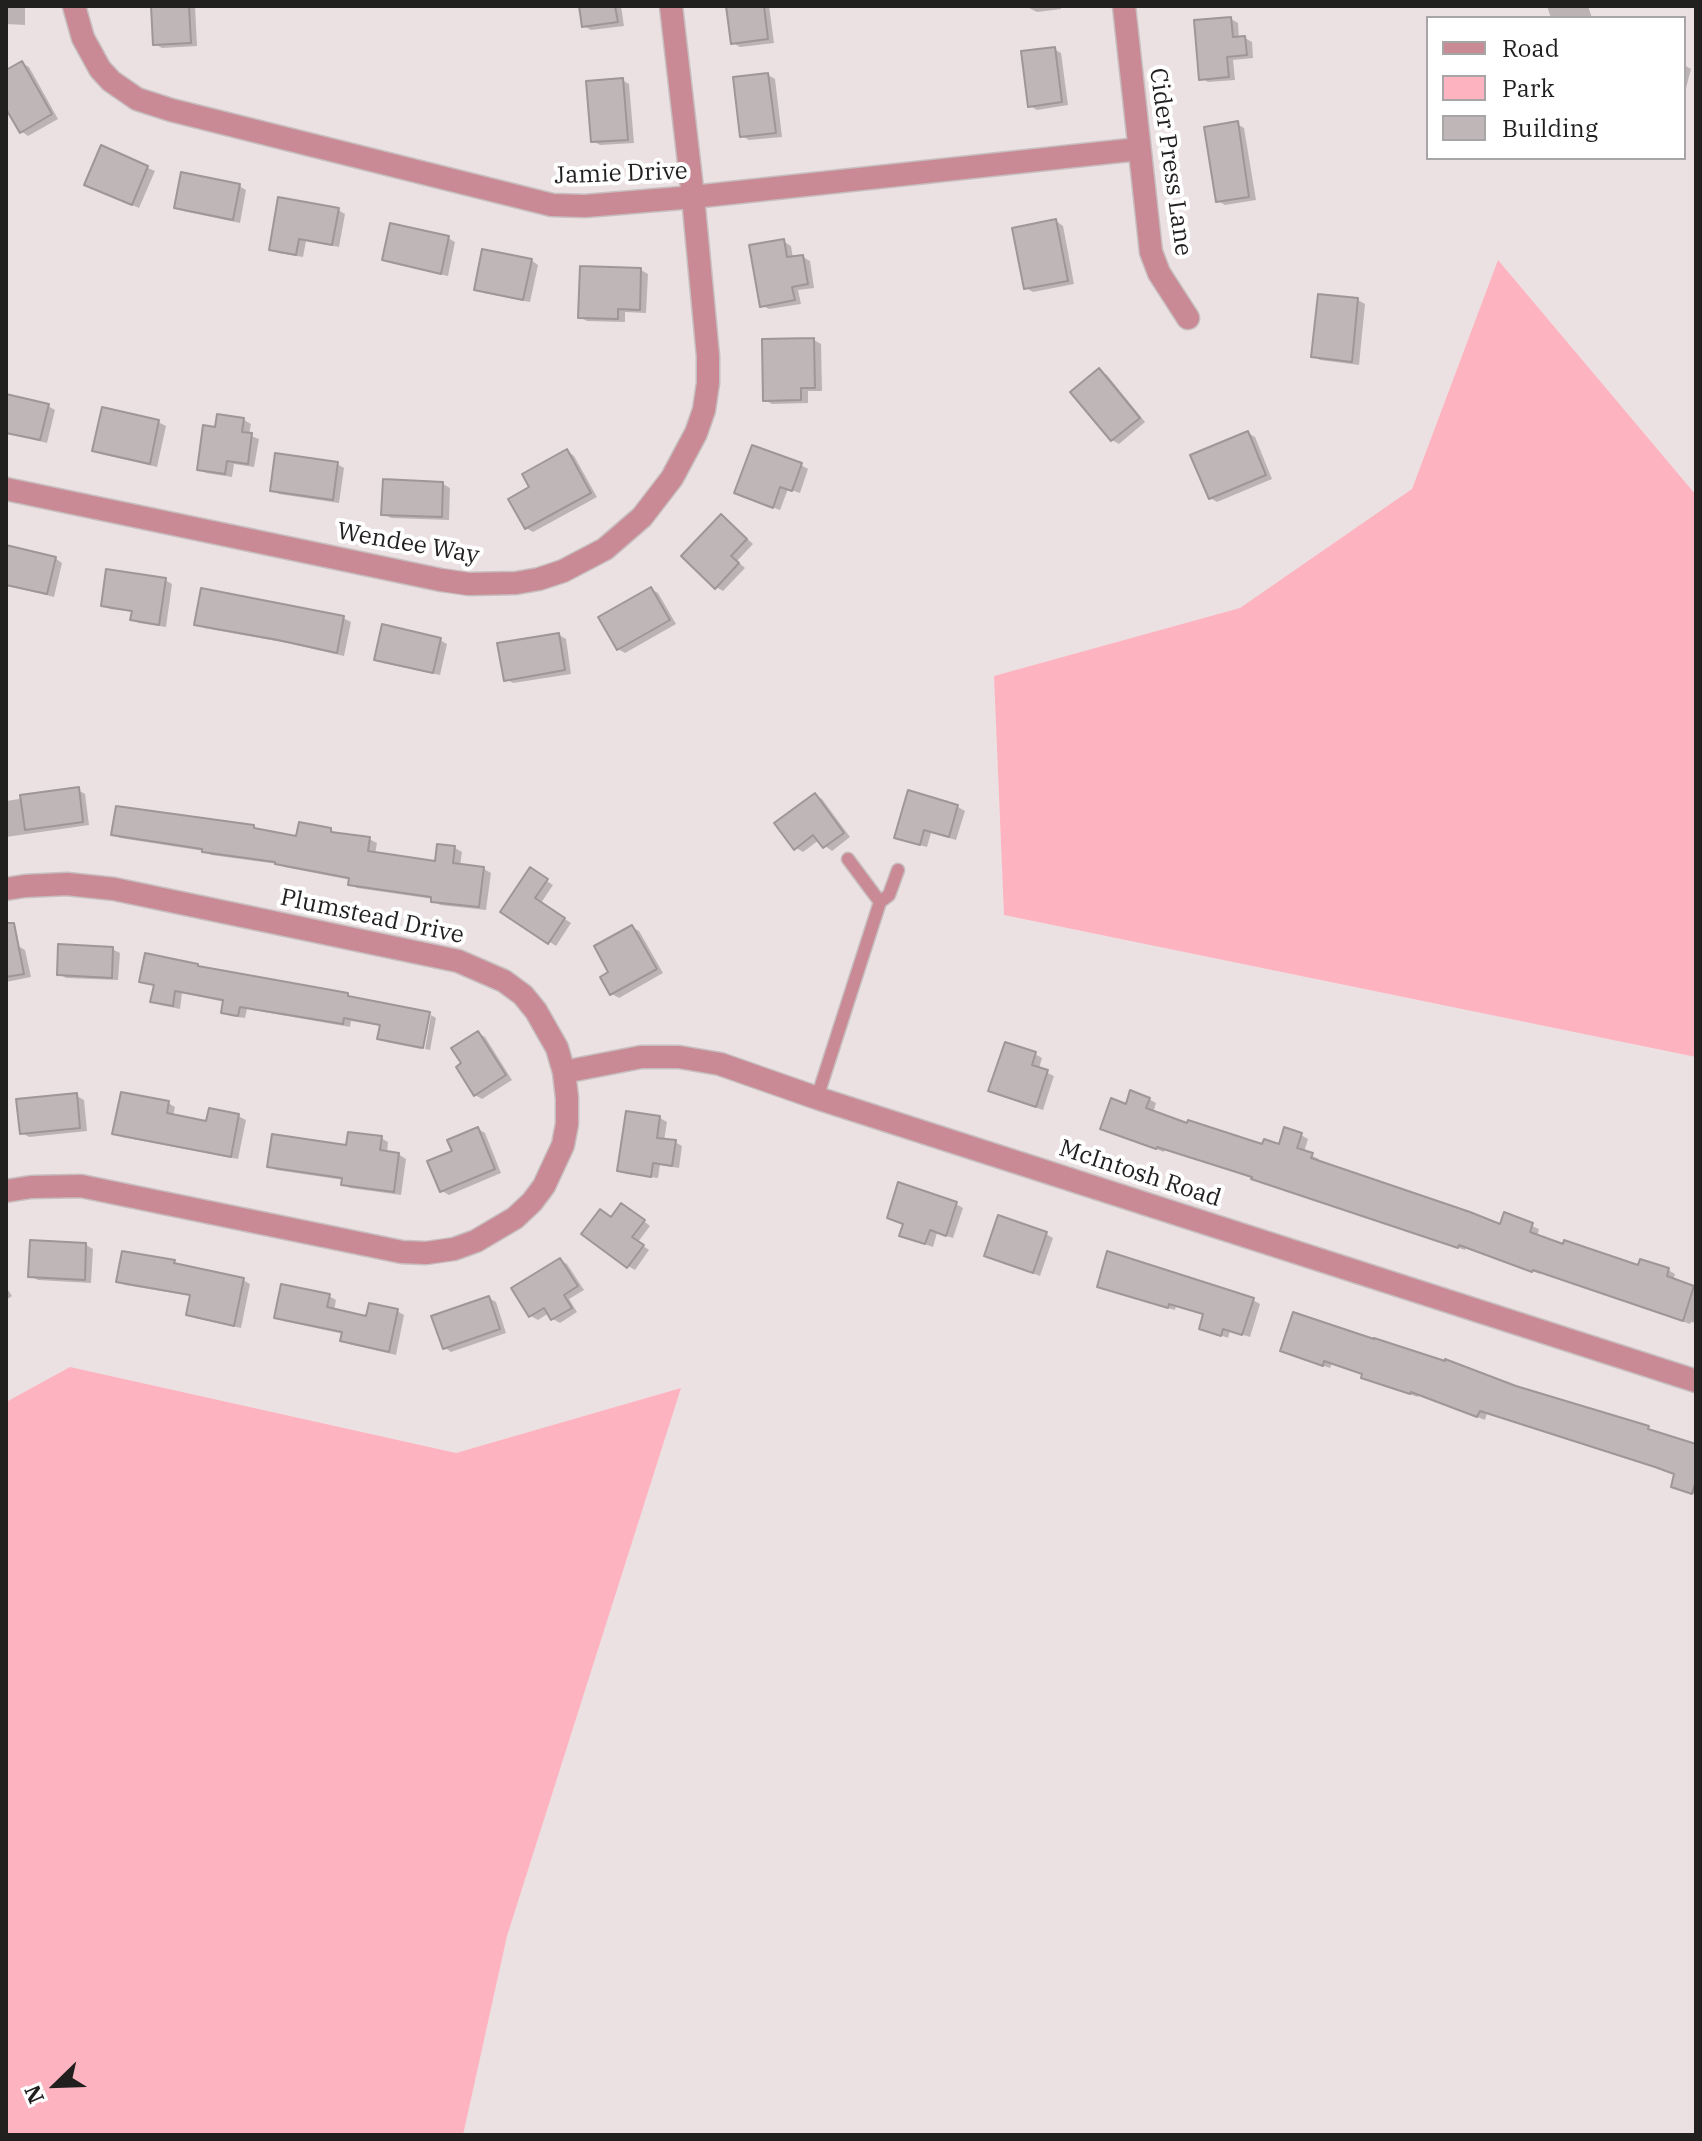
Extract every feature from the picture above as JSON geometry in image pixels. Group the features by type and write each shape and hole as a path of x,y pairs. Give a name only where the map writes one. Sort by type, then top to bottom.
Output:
{"street":[{"name":"Jamie Drive","path":"74,6 83,38 100,69 123,91 154,106 552,205 585,206 693,197 1139,149"},
{"name":"Wendee Way","path":"6,489 469,584 539,579 563,571 605,549 642,517 672,478 696,433 704,410 708,383 693,197 671,6"},
{"name":"Cider Press Lane","path":"1124,6 1151,252 1159,273 1188,318"},
{"name":"Plumstead Drive","path":"6,889 67,884 114,889 458,961 504,981 523,995 536,1011 557,1048 567,1098 563,1145 544,1186 515,1218 486,1236 454,1249 426,1253 391,1250 81,1186 57,1185 6,1191"},
{"name":"McIntosh Road","path":"564,1072 641,1057 679,1057 720,1064 1696,1381"}],"lane":[{"path":"848,859 880,902"},
{"path":"817,1098 880,902 889,895 898,870"}],"green space":[{"path":"1498,260 1696,495 1696,1057 1004,915 994,676 1240,608 1412,489"},
{"path":"70,1367 456,1453 681,1388 507,1936 463,2135 6,2135 6,1402"}],"building":[{"path":"151,6 189,6 191,43 153,45"},
{"path":"579,6 615,6 618,22 582,27"},
{"path":"726,6 764,6 768,39 731,44"},
{"path":"1231,17 1233,37 1245,36 1247,55 1227,57 1229,77 1199,80 1194,20"},
{"path":"1055,47 1062,102 1028,107 1021,51"},
{"path":"22,61 52,114 20,133 6,109 6,70"},
{"path":"768,73 776,133 740,137 733,77"},
{"path":"623,78 628,140 591,142 586,81"},
{"path":"1238,121 1249,197 1216,202 1204,127"},
{"path":"101,145 148,166 132,205 84,185"},
{"path":"181,172 240,184 233,220 174,208"},
{"path":"278,197 339,208 332,245 299,239 296,255 269,250"},
{"path":"1056,219 1068,281 1024,289 1012,228"},
{"path":"390,223 449,236 441,274 382,260"},
{"path":"784,239 787,257 803,255 808,284 792,287 795,300 760,307 749,245"},
{"path":"482,249 532,259 523,300 474,290"},
{"path":"580,266 641,268 640,310 618,309 618,319 578,318"},
{"path":"1318,294 1358,298 1352,362 1311,357"},
{"path":"814,338 815,388 801,388 801,400 763,401 762,339"},
{"path":"1099,368 1140,418 1111,441 1070,392"},
{"path":"6,394 49,404 40,440 6,433"},
{"path":"102,407 159,420 150,464 92,451"},
{"path":"217,414 244,418 242,432 252,433 248,464 227,461 225,474 197,470 203,425 215,427"},
{"path":"1248,431 1266,475 1209,499 1190,455"},
{"path":"752,445 802,463 792,491 780,487 773,508 734,493"},
{"path":"567,449 591,493 525,529 508,499 529,487 522,474"},
{"path":"275,453 338,462 333,500 270,491"},
{"path":"383,479 443,482 442,517 381,515"},
{"path":"721,514 747,539 731,556 739,563 715,589 681,556"},
{"path":"6,545 56,557 47,594 6,585"},
{"path":"106,569 166,578 159,625 130,620 132,611 101,606"},
{"path":"651,587 670,620 617,650 598,617"},
{"path":"201,588 344,616 337,653 194,625"},
{"path":"382,624 441,638 433,673 374,660"},
{"path":"559,633 565,670 504,681 497,643"},
{"path":"79,787 83,822 25,830 20,795"},
{"path":"908,790 958,805 949,837 924,830 920,845 894,838"},
{"path":"815,793 844,833 823,848 813,835 794,850 774,823"},
{"path":"116,806 254,825 254,828 296,836 299,822 331,828 331,832 370,837 368,851 435,861 437,844 455,846 453,863 484,867 479,907 431,902 431,897 348,885 349,878 275,862 111,835"},
{"path":"530,867 548,879 535,898 565,918 548,944 500,912"},
{"path":"6,923 14,923 24,974 6,977"},
{"path":"632,925 657,969 610,995 600,977 608,972 594,946"},
{"path":"58,944 113,947 112,978 57,975"},
{"path":"145,953 430,1012 423,1048 377,1039 380,1025 344,1018 343,1024 240,1007 238,1016 221,1013 223,1000 175,991 173,1006 150,1002 154,985 139,982"},
{"path":"478,1031 506,1075 474,1096 456,1067 461,1063 451,1048"},
{"path":"1005,1042 1036,1052 1032,1065 1048,1070 1036,1107 988,1091"},
{"path":"1130,1090 1150,1098 1146,1108 1187,1123 1188,1120 1262,1144 1264,1139 1279,1144 1284,1127 1302,1133 1297,1148 1313,1153 1311,1158 1500,1224 1504,1212 1533,1223 1530,1232 1563,1244 1564,1240 1638,1265 1640,1259 1669,1268 1667,1276 1694,1286 1683,1321 1100,1129 1111,1098 1126,1104"},
{"path":"121,1092 169,1101 167,1113 206,1121 209,1108 239,1114 231,1157 112,1134"},
{"path":"77,1093 80,1128 20,1134 16,1099"},
{"path":"626,1111 660,1116 657,1138 676,1140 672,1166 653,1163 651,1177 617,1171"},
{"path":"478,1127 495,1169 440,1192 427,1161 452,1151 447,1140"},
{"path":"348,1132 382,1136 380,1150 399,1153 394,1192 341,1185 342,1178 267,1167 272,1134 346,1145"},
{"path":"898,1182 957,1202 946,1236 930,1230 925,1244 899,1236 903,1224 887,1218"},
{"path":"621,1203 645,1220 632,1237 644,1245 627,1268 581,1234 600,1209 611,1217"},
{"path":"998,1215 1047,1232 1033,1273 984,1256"},
{"path":"30,1240 86,1243 85,1280 28,1277"},
{"path":"122,1251 175,1260 174,1263 244,1278 234,1326 186,1315 190,1295 116,1282"},
{"path":"1107,1251 1254,1298 1242,1335 1223,1329 1221,1336 1199,1329 1203,1314 1169,1304 1168,1308 1097,1287"},
{"path":"560,1258 578,1286 564,1295 572,1308 551,1320 544,1308 529,1317 511,1288"},
{"path":"281,1284 330,1294 327,1307 366,1316 369,1303 398,1309 389,1352 340,1341 342,1332 274,1318"},
{"path":"489,1296 500,1329 443,1349 431,1316"},
{"path":"1293,1312 1445,1359 1516,1386 1649,1426 1648,1429 1696,1444 1696,1480 1692,1494 1671,1487 1674,1474 1655,1467 1480,1411 1477,1417 1411,1392 1361,1378 1362,1374 1324,1361 1323,1366 1280,1351"}]}
